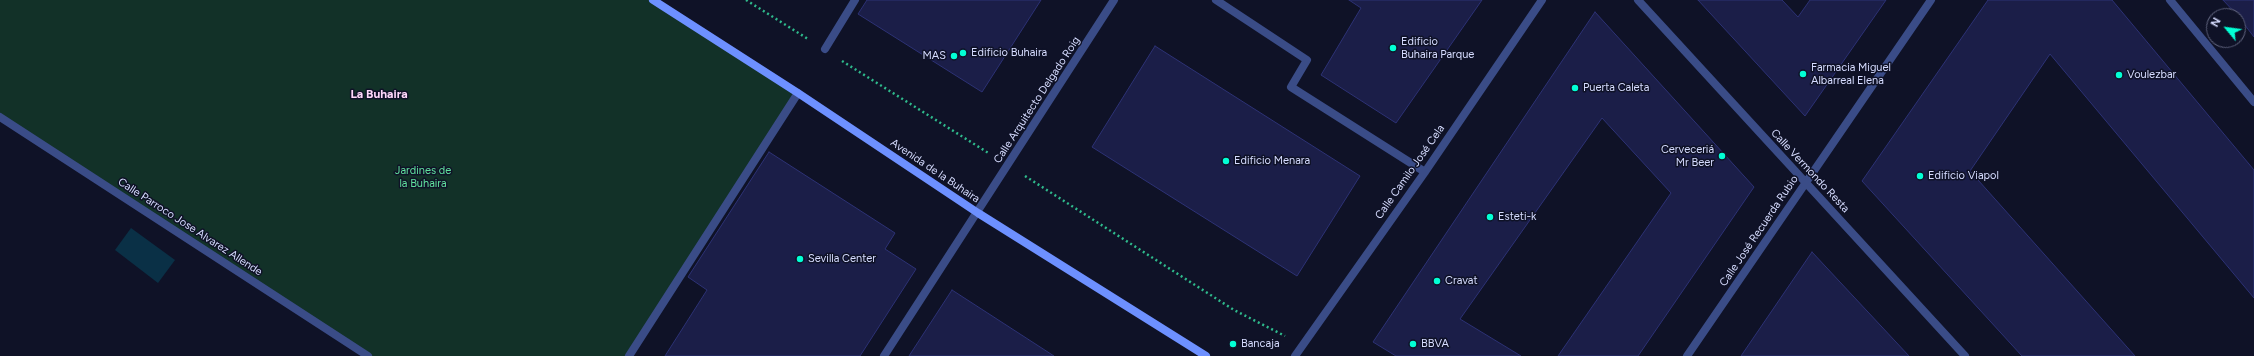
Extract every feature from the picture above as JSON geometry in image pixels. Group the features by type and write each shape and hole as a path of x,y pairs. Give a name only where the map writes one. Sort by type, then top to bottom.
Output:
{"main road":[{"name":"Avenida de la Buhaira","path":"653,0 798,92 978,212 1206,356"}],"street":[{"path":"825,49 855,0"},
{"name":"Calle Arquitecto Delgado Roig","path":"884,356 1114,0"},
{"path":"1216,0 1307,60 1290,87 1425,172"},
{"name":"Calle Camilo José Cela","path":"1295,356 1425,172 1542,0"},
{"name":"Calle Vermondo Resta","path":"1638,0 1965,356"},
{"name":"Calle José Recuerda Rubio","path":"1687,356 1931,0"},
{"path":"2170,0 2254,102"},
{"path":"629,356 798,92"},
{"name":"Calle Parroco Jose Alvarez Allende","path":"0,117 368,356"}],"green space":[{"name":"Jardines de la Buhaira","path":"0,0 653,0 798,93 629,356 369,356 0,114"}],"water":[{"path":"131,228 175,260 158,283 115,250"}],"building":[{"name":"Edificio Buhaira","path":"867,0 1041,0 982,92 858,14"},
{"name":"Edificio Buhaira Parque","path":"1349,0 1482,0 1396,123 1321,75 1361,8"},
{"path":"1698,0 1782,0 1798,17 1810,0 1886,0 1805,116"},
{"name":"Edificio Viapol","path":"1988,0 2112,0 2254,170 2254,298 2050,54 1970,171 2135,356 2022,356 1862,181"},
{"path":"2223,0 2254,0 2254,37 2246,26 2246,8 2230,8"},
{"path":"1595,12 1754,187 1638,356 1558,356 1671,193 1602,118 1460,319 1521,356 1396,356 1373,342"},
{"name":"Edificio Menara","path":"1155,46 1360,176 1297,276 1092,147"},
{"name":"Sevilla Center","path":"769,152 895,233 885,249 916,269 860,356 665,356 707,290 688,277"},
{"path":"1812,252 1909,356 1741,356"},
{"path":"952,290 1054,356 909,356"}],"place":[{"name":"Edificio Buhaira Parque","path":"1393,48"},
{"name":"Edificio Buhaira","path":"963,53"},
{"name":"MAS","path":"954,56"},
{"name":"Farmacia Miguel Albarreal Elena","path":"1803,74"},
{"name":"Voulezbar","path":"2119,75"},
{"name":"Puerta Caleta","path":"1575,88"},
{"name":"Cerveceriá Mr Beer","path":"1722,156"},
{"name":"Edificio Menara","path":"1226,161"},
{"name":"Edificio Viapol","path":"1920,176"},
{"name":"Esteti-k","path":"1490,217"},
{"name":"Sevilla Center","path":"800,259"},
{"name":"Cravat","path":"1437,281"},
{"name":"Bancaja","path":"1233,344"},
{"name":"BBVA","path":"1413,344"}],"district":[{"name":"La Buhaira","path":"379,94"}]}
